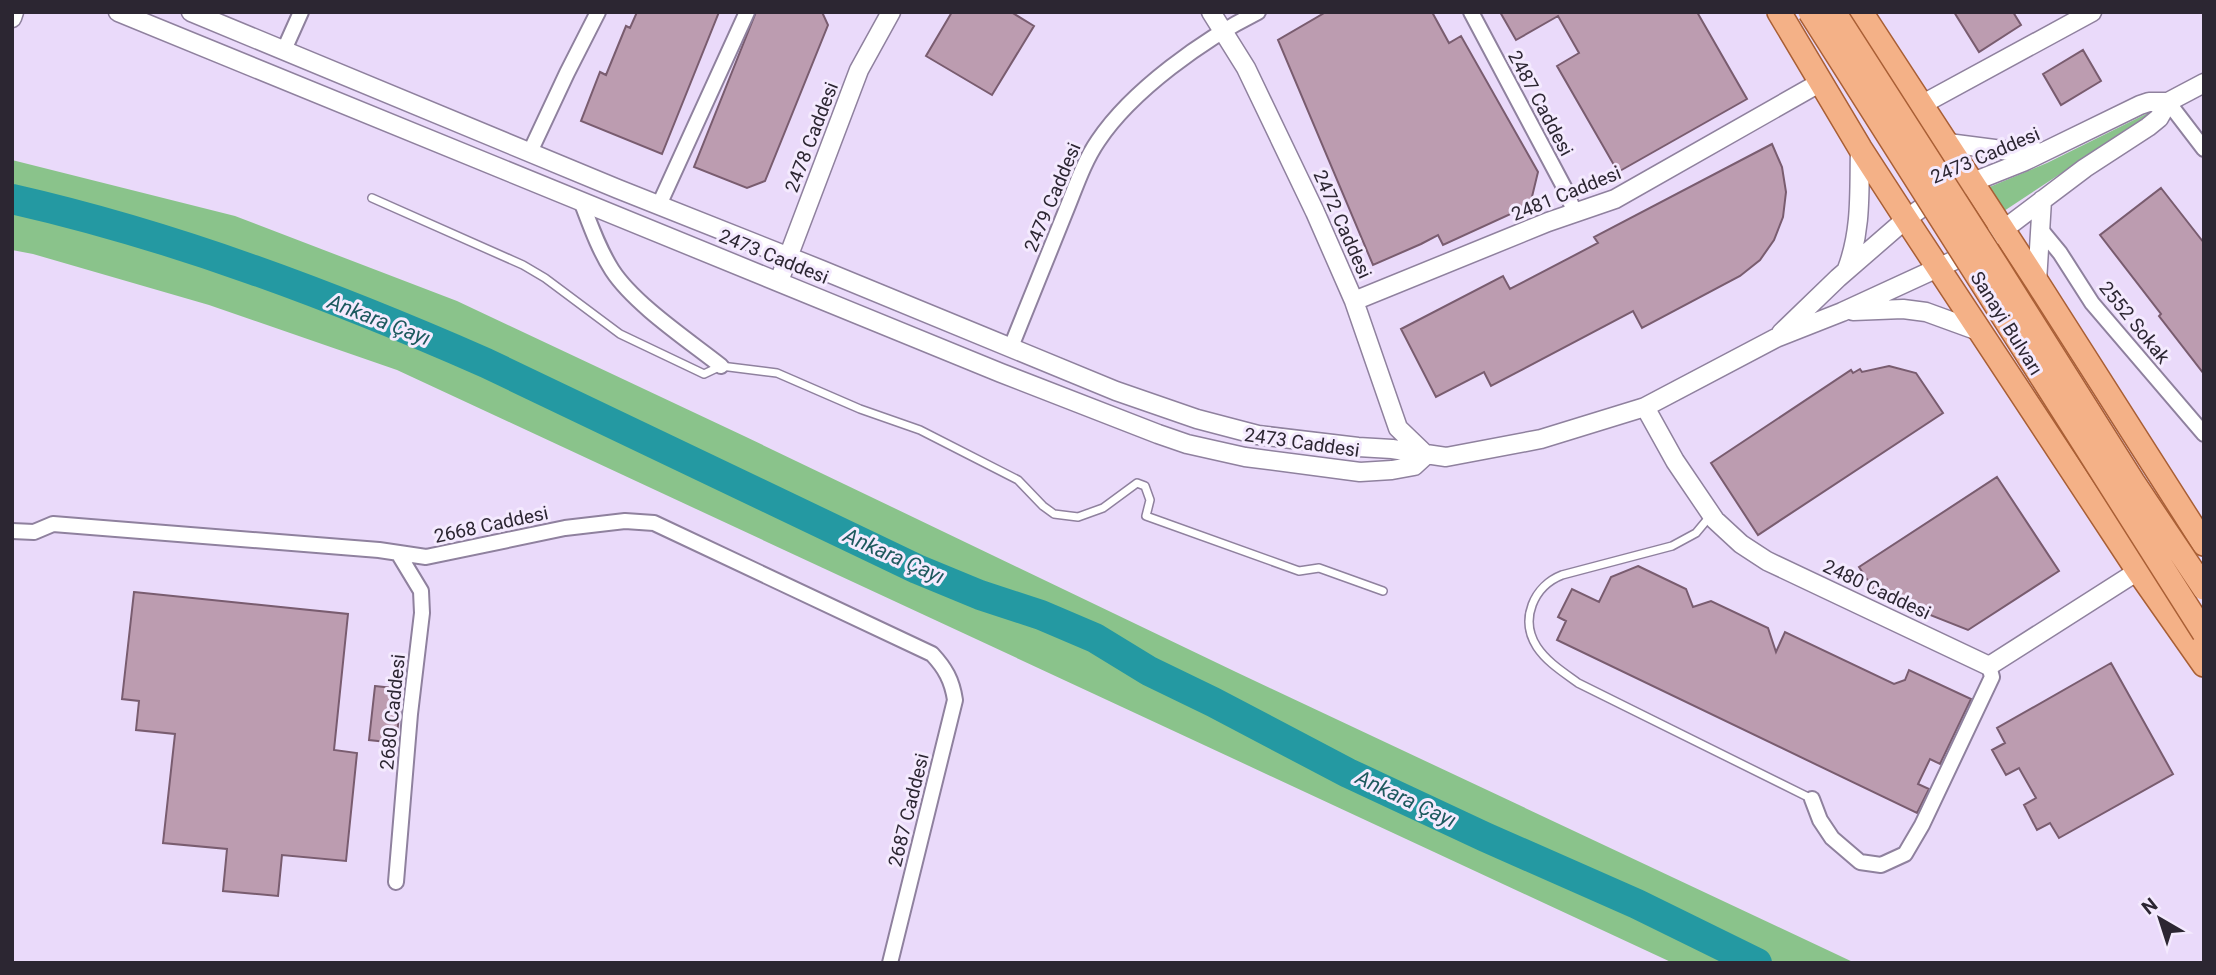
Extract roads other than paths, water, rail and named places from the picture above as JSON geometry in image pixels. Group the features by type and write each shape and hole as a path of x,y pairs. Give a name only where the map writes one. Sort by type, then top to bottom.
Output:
{"main road":[{"path":"1779,12 1906,219 2138,571 2204,665"},
{"name":"Sanayi Bulvarı","path":"1810,12 2204,634"},
{"name":"Sanayi Bulvarı","path":"1834,12 2133,482 2204,588"},
{"path":"1861,12 2041,287 2204,544"},
{"path":"1859,145 1877,151 1889,150 1905,142 1918,129 1922,119 1921,105"},
{"path":"1984,336 1985,307 1996,293 2014,284 2041,287"}],"street":[{"path":"12,18 13,12"},
{"name":"2473 Caddesi","path":"118,12 1002,373 1187,444 1278,463 1360,472 1414,466 1426,455"},
{"name":"2473 Caddesi","path":"191,12 1116,391 1219,425 1283,439 1446,457 1541,439 1645,407 1776,338 1842,312 1938,268 1975,249 2085,168 2148,127 2159,118 2168,102"},
{"path":"284,50 301,12"},
{"path":"530,152 598,12"},
{"path":"659,205 747,12"},
{"name":"2472 Caddesi","path":"1211,12 1246,68 1304,188 1354,301 1398,428 1426,455"},
{"name":"2479 Caddesi","path":"1011,347 1096,143 1138,94 1222,30 1258,12"},
{"name":"2487 Caddesi","path":"1471,12 1564,187 1575,214"},
{"path":"1921,105 2064,19 2092,12"},
{"name":"2478 Caddesi","path":"779,281 859,70 891,13"},
{"name":"2481 Caddesi","path":"1354,301 1548,222 1615,199 1821,82"},
{"name":"2473 Caddesi","path":"1776,338 1846,271 1906,219 1940,195 2045,152 2140,105 2148,102 2168,102 2204,83"},
{"path":"2168,102 2204,149"},
{"path":"1948,143 2010,151 2045,152"},
{"path":"1846,271 1855,247 1859,218 1859,145"},
{"path":"2041,287 2042,200"},
{"path":"581,201 600,249 623,284 656,315 721,366"},
{"name":"2552 Sokak","path":"2041,230 2066,261 2092,303 2204,434"},
{"path":"1842,312 1903,309 1926,312 1984,336"},
{"name":"2480 Caddesi","path":"1645,407 1675,460 1712,514 1741,544 1767,561 1989,666"},
{"name":"2668 Caddesi","path":"12,531 34,532 53,524 426,557 565,528 625,521 654,523 932,654 944,667"},
{"name":"2680 Caddesi","path":"396,882 410,714 422,612 421,591 398,553"},
{"path":"1812,799 1820,820 1832,838 1860,862 1881,864 1905,854 1922,825 1992,677 1989,666 2138,571"},
{"name":"2687 Caddesi","path":"890,963 955,700 952,682 944,667"}],"lane":[{"path":"372,198 523,265 545,278 620,334 704,374 721,366 777,373 860,409 920,430 1018,480 1043,506 1055,514 1078,517 1103,508 1137,483 1145,486 1150,500 1146,516 1299,571 1319,568 1382,591"},
{"path":"1712,514 1696,533 1672,546 1562,575 1547,583 1535,597 1531,607 1529,628 1532,638 1552,665 1578,683 1812,799"}],"waterway":[{"name":"Ankara Çayı","path":"12,199 193,249 312,291 486,363 917,569 1095,638 1149,671 1348,773 1637,904 1757,963"}]}
